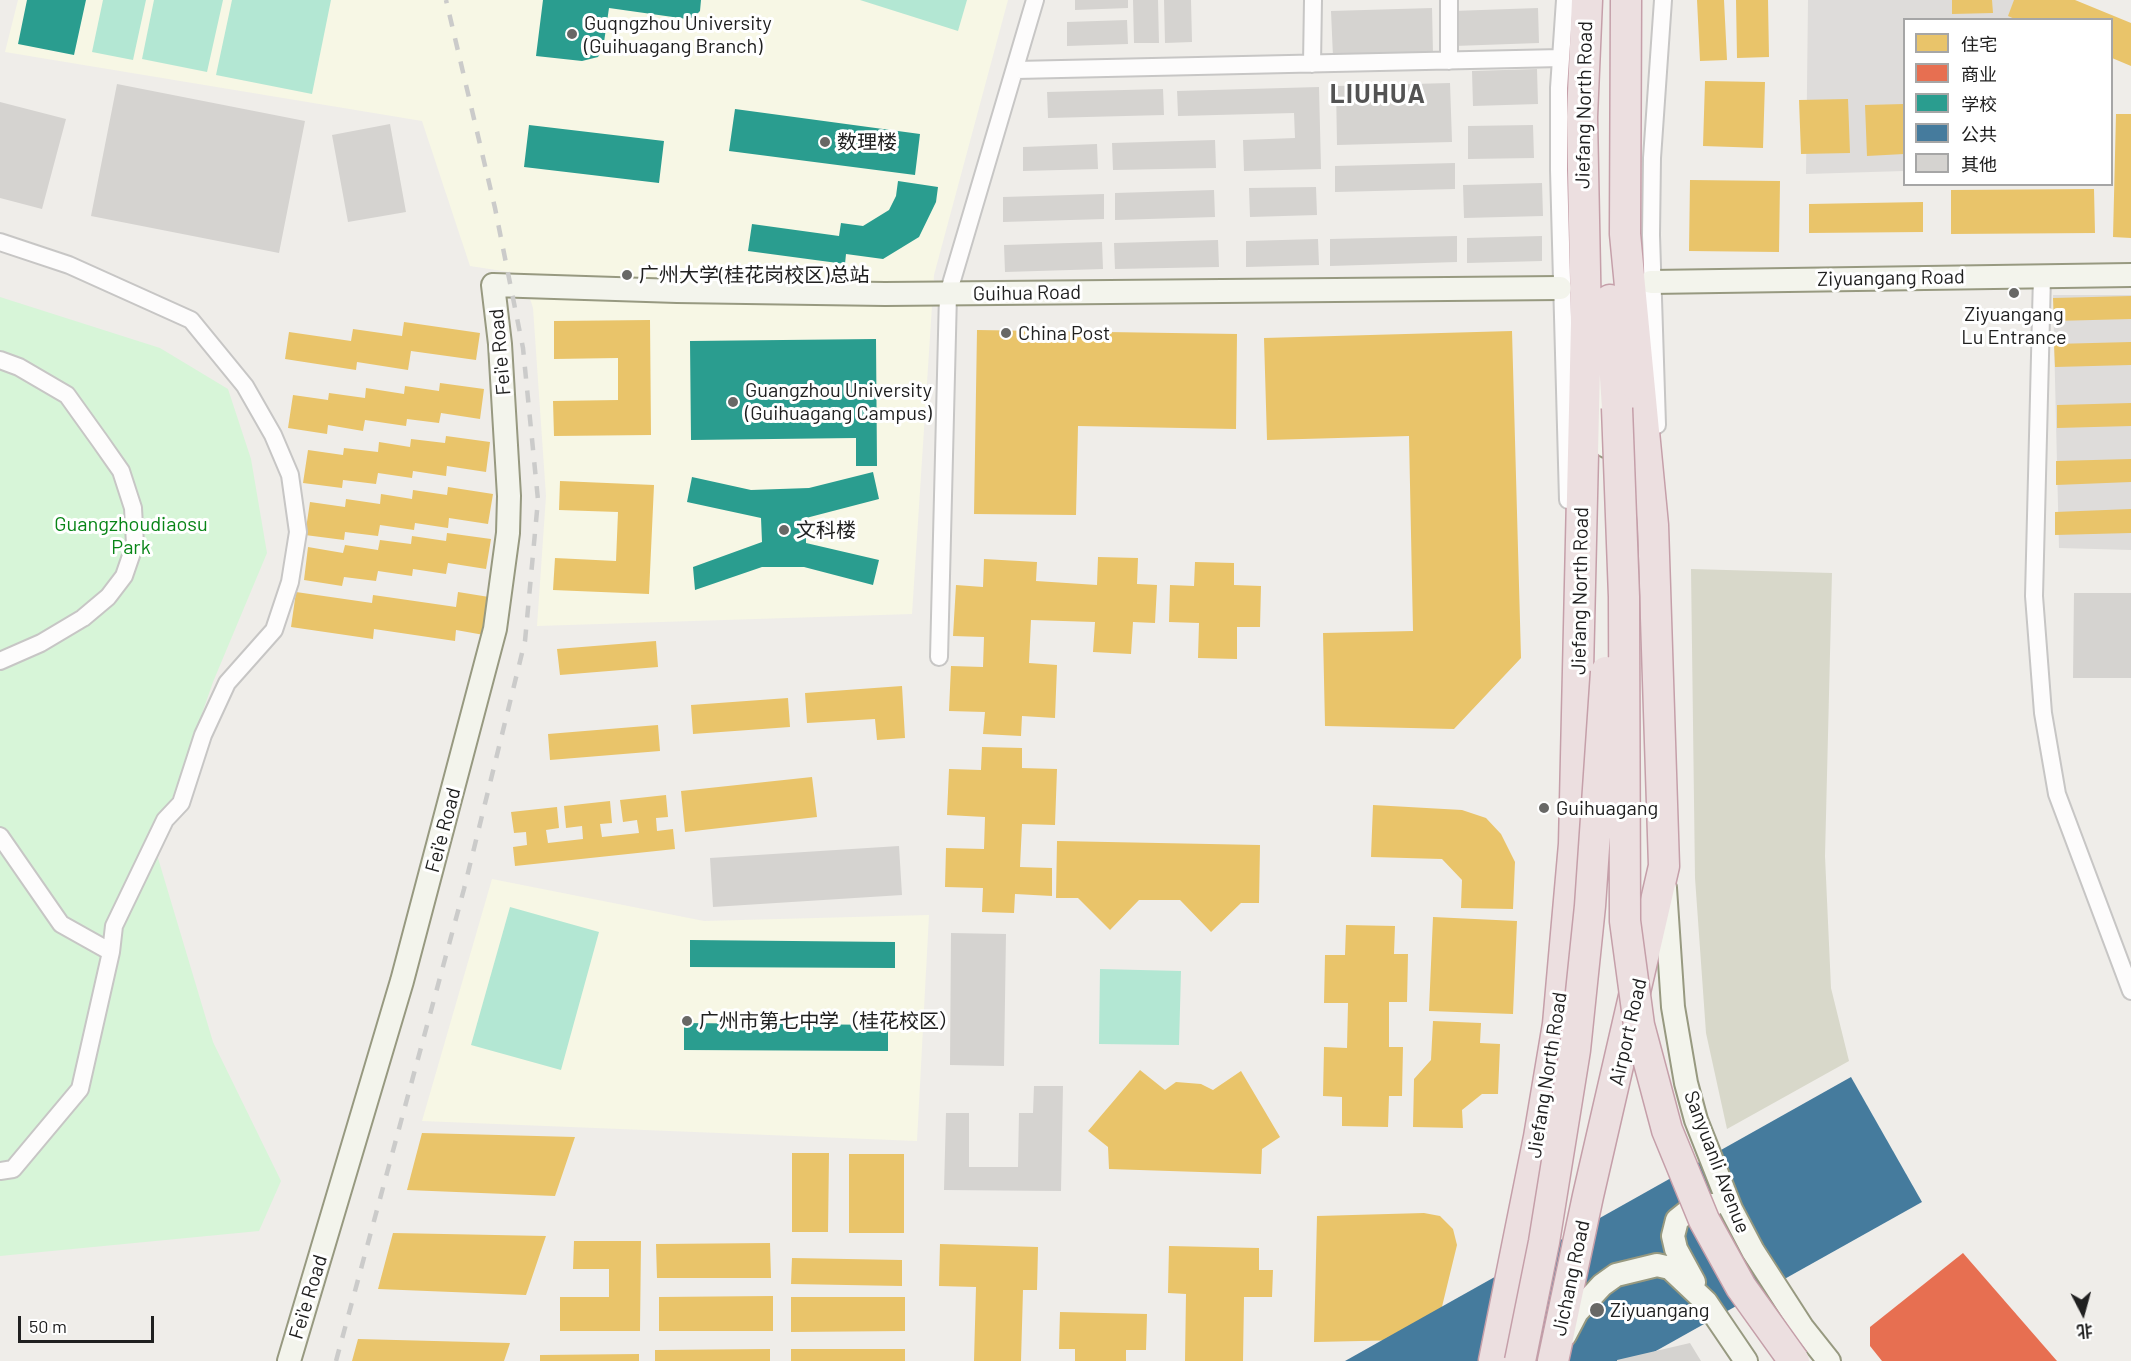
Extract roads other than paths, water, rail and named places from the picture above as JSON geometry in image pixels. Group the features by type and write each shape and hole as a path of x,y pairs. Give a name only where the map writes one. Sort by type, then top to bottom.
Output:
{"highway":[{"name":"Jiefang North Road","path":"1530,1180 1558,1024 1571,880 1577,726 1586,323 1582,117 1587,0"},
{"path":"1609,0 1604,148 1624,597 1625,921 1639,1025 1666,1130 1704,1220 1742,1287 1794,1361"},
{"name":"Jiefang North Road","path":"1626,0 1624,234 1635,365 1649,475 1655,559 1664,866"},
{"path":"1520,1361 1563,1131 1586,949 1606,679 1617,408"},
{"path":"1571,880 1587,895 1607,898 1626,894 1664,866"},
{"name":"Airport Road","path":"1588,1196 1664,866"},
{"path":"1494,1361 1530,1180 1546,1168 1559,1165 1571,1168 1586,1184 1588,1196"},
{"name":"Jichang Road","path":"1554,1360 1588,1196"}],"street":[{"path":"939,657 948,294 1035,0"},
{"path":"1312,64 1313,0"},
{"path":"1449,0 1449,61"},
{"path":"1564,0 1561,58 1560,288 1577,726"},
{"path":"1649,475 1657,425 1651,282 1652,158 1663,0"},
{"path":"1016,70 1561,58"},
{"path":"0,242 69,265 191,320 245,386 273,435 290,475 298,532 290,582 274,630 226,683 204,735 181,803 165,820 114,927 111,952 80,1089 13,1169 0,1171"},
{"name":"Ziyuangang Road","path":"1651,282 2131,275"},
{"path":"2042,276 2034,596 2043,713 2057,794 2131,991"},
{"name":"Guihua Road","path":"493,285 688,291 948,294 1560,288"},
{"name":"Fei'e Road","path":"289,1361 402,981 497,620 508,532 509,496 500,344 493,285"},
{"path":"1586,323 1605,432 1610,488 1613,711"},
{"path":"0,360 19,367 67,395 121,471 133,508 135,544 124,576 108,597 82,618 52,637 0,661"},
{"path":"0,836 61,924 111,952"},
{"name":"Sanyuanli Avenue","path":"1664,866 1673,1007 1686,1083 1696,1120 1742,1231 1776,1290 1829,1361"},
{"path":"1742,1231 1725,1211 1714,1205 1692,1208 1677,1220 1674,1236 1676,1249 1706,1302 1746,1361"},
{"path":"1554,1360 1577,1312 1588,1298 1616,1275 1640,1267 1670,1268 1706,1302"}],"railway":[{"path":"336,1361 464,889 525,641 538,500 523,348 495,208 446,0"}],"place":[{"name":"Guqngzhou University (Guihuagang Branch)","path":"572,34"},
{"name":"数理楼","path":"825,142"},
{"name":"广州大学(桂花岗校区)总站","path":"627,275"},
{"name":"Ziyuangang Lu Entrance","path":"2014,293"},
{"name":"China Post","path":"1006,333"},
{"name":"Guangzhou University (Guihuagang Campus)","path":"733,402"},
{"name":"文科楼","path":"784,530"},
{"name":"Guihuagang","path":"1544,808"},
{"name":"广州市第七中学（桂花校区）","path":"687,1021"},
{"name":"Ziyuangang","path":"1597,1310"}],"district":[{"name":"LIUHUA","path":"1378,94"}],"park label":[{"name":"Guangzhoudiaosu Park","path":"131,536"}]}
